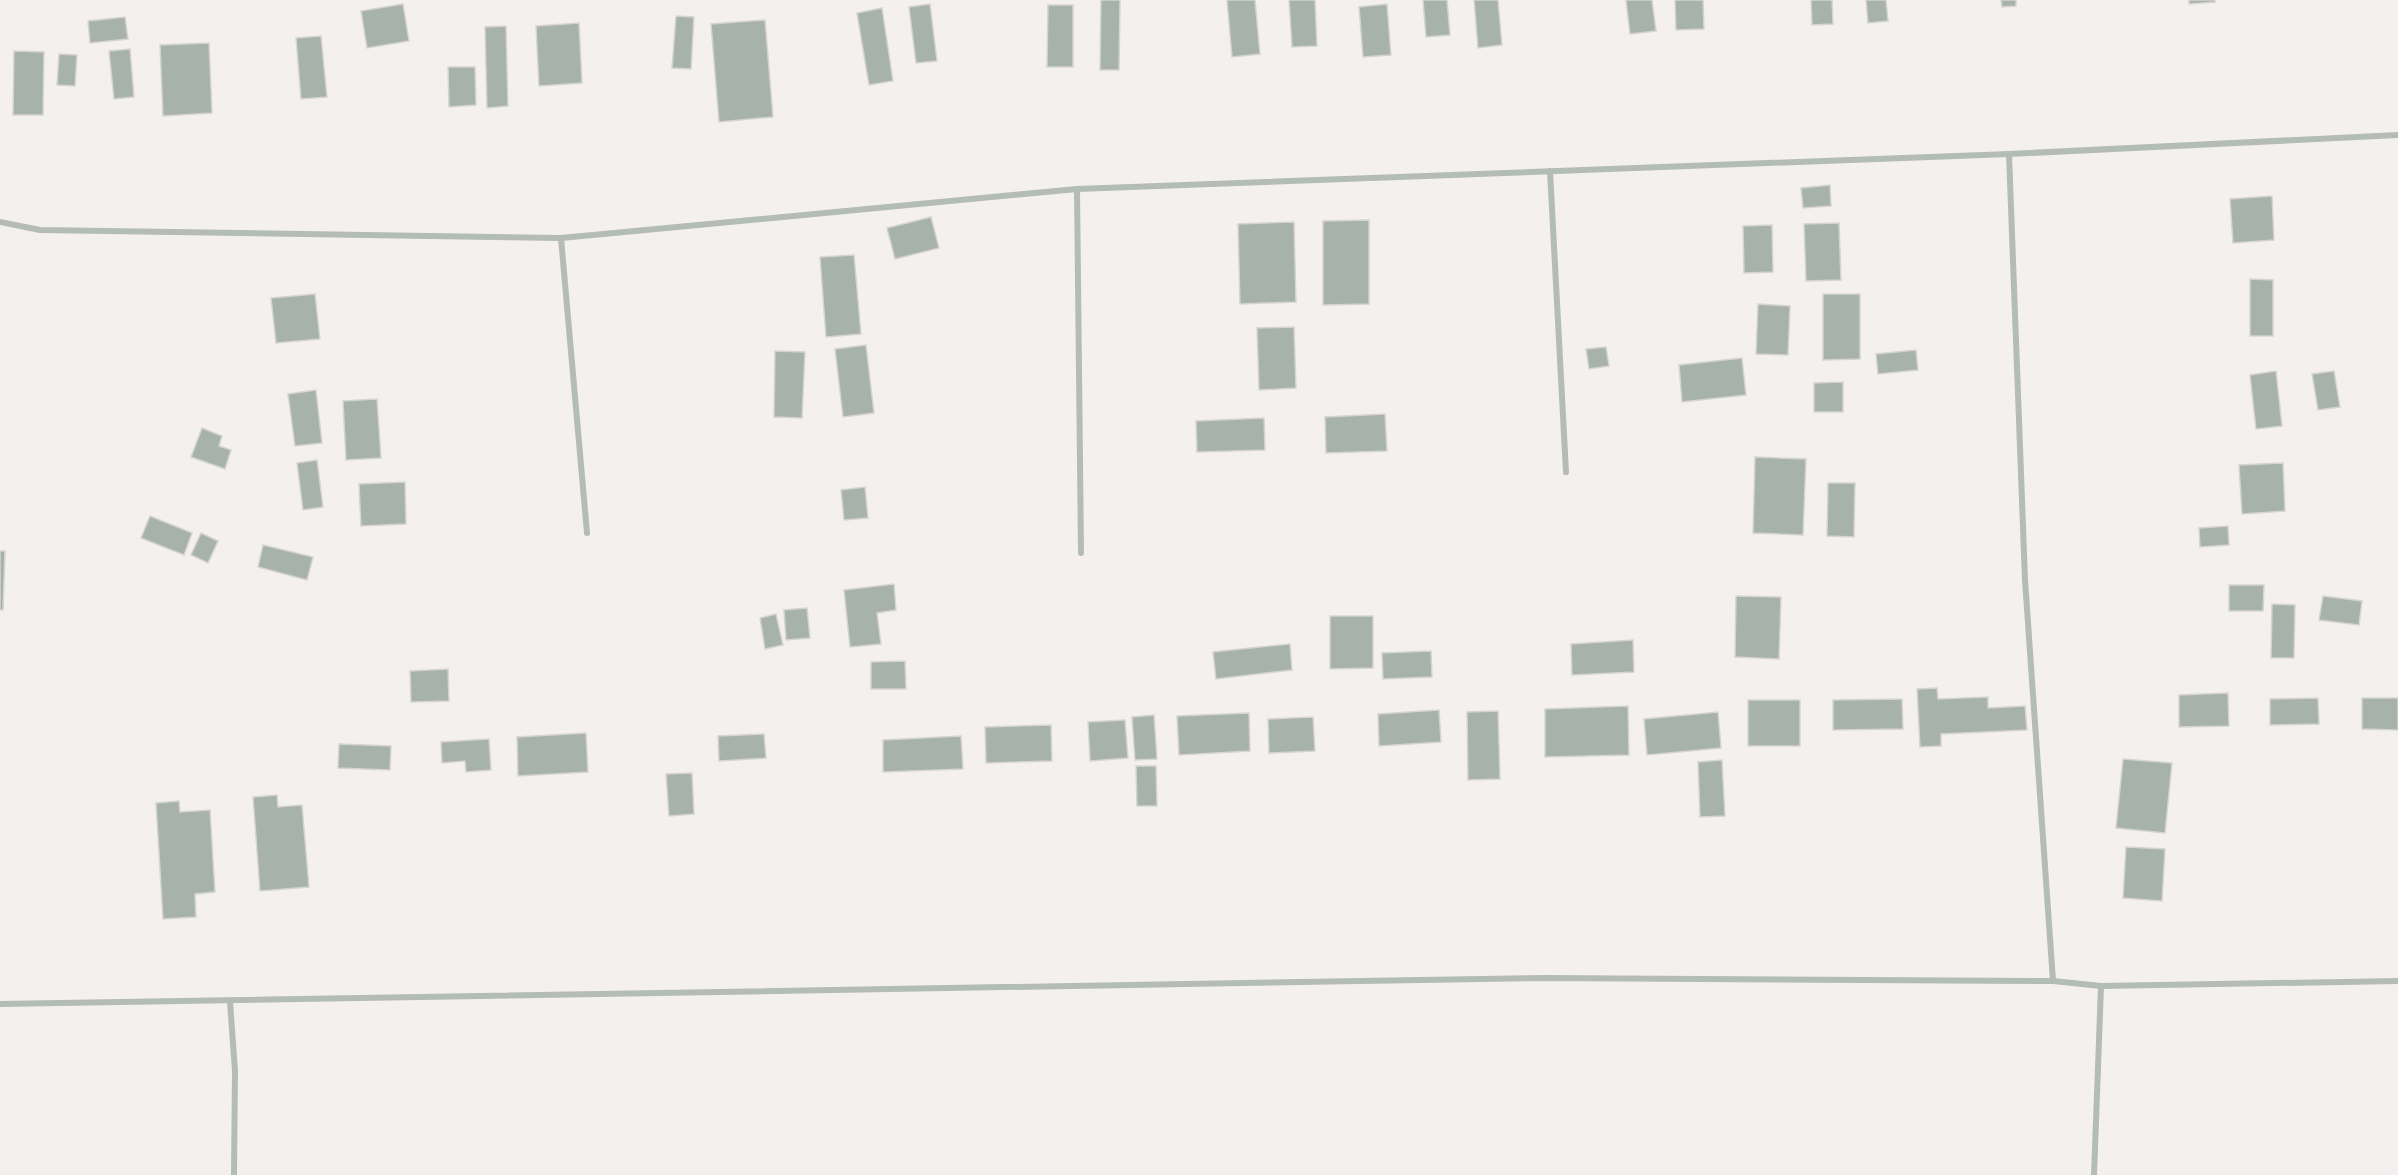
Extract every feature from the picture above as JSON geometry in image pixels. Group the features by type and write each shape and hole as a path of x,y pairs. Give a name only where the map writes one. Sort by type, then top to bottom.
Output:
{"street":[{"path":"0,222 40,230 561,238 1077,189 2009,154 2398,135"},
{"path":"2009,154 2025,580 2054,981"},
{"path":"1550,171 1566,471"},
{"path":"1077,189 1081,553"},
{"path":"561,238 587,533"},
{"path":"0,1004 230,1002 1543,978 2054,981 2101,986 2398,981"},
{"path":"2094,1175 2101,986"},
{"path":"230,1002 235,1071 234,1175"}],"building":[{"path":"1101,0 1120,0 1119,70 1100,70"},
{"path":"1227,0 1255,0 1260,54 1232,57"},
{"path":"1289,0 1315,0 1317,46 1292,47"},
{"path":"1423,0 1447,0 1450,35 1426,37"},
{"path":"1474,0 1498,0 1502,45 1478,48"},
{"path":"1626,0 1652,0 1656,31 1630,34"},
{"path":"1675,0 1703,0 1704,29 1676,30"},
{"path":"1811,0 1832,0 1833,24 1812,25"},
{"path":"1866,0 1886,0 1888,21 1868,23"},
{"path":"2001,0 2016,0 2016,6 2002,7"},
{"path":"2189,0 2215,0 2215,2 2189,4"},
{"path":"403,4 409,41 367,48 361,11"},
{"path":"930,4 937,61 916,63 909,7"},
{"path":"1387,4 1391,55 1363,57 1359,7"},
{"path":"1048,5 1073,5 1073,67 1047,67"},
{"path":"882,8 893,81 869,85 857,13"},
{"path":"676,16 694,17 691,69 672,68"},
{"path":"125,17 128,39 90,43 88,21"},
{"path":"765,20 773,117 719,122 711,24"},
{"path":"579,23 582,83 539,86 536,26"},
{"path":"506,26 508,106 487,108 485,27"},
{"path":"321,36 327,97 301,99 296,38"},
{"path":"209,43 212,113 163,116 160,45"},
{"path":"130,49 134,97 114,99 109,51"},
{"path":"14,51 44,52 43,115 13,115"},
{"path":"59,54 77,55 75,86 57,85"},
{"path":"448,67 475,67 476,105 449,107"},
{"path":"1830,185 1831,206 1803,208 1801,188"},
{"path":"2272,196 2274,240 2233,243 2230,199"},
{"path":"931,217 939,248 895,259 887,228"},
{"path":"1369,220 1369,304 1323,305 1323,221"},
{"path":"1294,222 1296,302 1240,304 1238,224"},
{"path":"1839,223 1841,280 1806,281 1804,224"},
{"path":"1772,225 1773,272 1744,273 1743,226"},
{"path":"854,255 861,334 826,337 820,257"},
{"path":"2250,279 2273,280 2273,336 2250,336"},
{"path":"315,294 320,339 276,343 271,298"},
{"path":"1823,294 1860,294 1860,359 1823,360"},
{"path":"1758,304 1790,306 1788,355 1756,354"},
{"path":"1294,327 1296,388 1259,390 1257,328"},
{"path":"866,345 874,413 843,417 835,349"},
{"path":"1606,347 1609,366 1589,369 1586,349"},
{"path":"1916,350 1918,370 1878,374 1876,354"},
{"path":"775,351 805,352 802,418 774,417"},
{"path":"1742,358 1746,395 1682,402 1679,365"},
{"path":"2276,371 2282,426 2256,429 2250,375"},
{"path":"2334,371 2340,407 2318,410 2312,374"},
{"path":"1843,382 1843,412 1814,412 1814,383"},
{"path":"316,390 322,443 295,446 288,394"},
{"path":"377,399 381,458 346,460 343,401"},
{"path":"1385,414 1387,451 1326,453 1325,417"},
{"path":"1264,418 1265,450 1197,452 1196,421"},
{"path":"202,428 222,436 219,446 231,450 225,469 191,457"},
{"path":"1755,457 1806,459 1803,535 1753,533"},
{"path":"317,460 323,507 303,510 297,463"},
{"path":"2283,463 2285,511 2242,514 2239,465"},
{"path":"405,482 406,524 361,526 359,484"},
{"path":"1828,483 1855,483 1854,537 1827,536"},
{"path":"865,487 868,518 844,520 841,490"},
{"path":"150,516 192,533 184,555 141,538"},
{"path":"2228,526 2229,545 2200,547 2199,528"},
{"path":"201,533 218,541 208,563 191,555"},
{"path":"263,545 313,557 307,580 258,567"},
{"path":"0,551 5,551 3,610 0,610"},
{"path":"894,584 896,610 877,613 881,644 850,647 844,590"},
{"path":"2229,585 2264,585 2263,611 2229,611"},
{"path":"1736,596 1781,597 1779,659 1735,657"},
{"path":"2323,596 2362,601 2359,625 2319,620"},
{"path":"2272,604 2295,605 2294,658 2271,658"},
{"path":"807,608 810,638 786,640 784,610"},
{"path":"776,614 783,645 765,649 760,618"},
{"path":"1330,616 1373,616 1373,668 1330,669"},
{"path":"1633,640 1634,672 1572,675 1571,644"},
{"path":"1290,644 1292,670 1216,679 1213,652"},
{"path":"1431,651 1432,677 1383,679 1382,653"},
{"path":"905,661 906,689 871,689 871,662"},
{"path":"448,669 449,701 411,702 410,671"},
{"path":"1937,688 1938,699 1988,697 1988,708 2025,706 2027,730 1941,734 1941,746 1920,747 1917,689"},
{"path":"2228,693 2229,726 2179,727 2179,695"},
{"path":"2318,698 2319,724 2270,725 2270,699"},
{"path":"2362,698 2398,698 2398,730 2362,729"},
{"path":"1902,699 1903,729 1833,730 1833,700"},
{"path":"1748,700 1800,700 1800,746 1748,746"},
{"path":"1628,706 1629,755 1545,757 1545,709"},
{"path":"1439,710 1441,742 1379,746 1378,714"},
{"path":"1498,711 1500,779 1468,780 1467,712"},
{"path":"1718,712 1721,748 1647,755 1644,719"},
{"path":"1249,713 1250,751 1179,755 1177,716"},
{"path":"1154,715 1157,759 1135,760 1132,717"},
{"path":"1313,717 1315,751 1269,753 1268,719"},
{"path":"1125,720 1128,758 1090,761 1088,722"},
{"path":"1051,725 1052,761 986,763 985,727"},
{"path":"586,733 588,772 518,776 517,737"},
{"path":"764,734 766,758 719,761 718,736"},
{"path":"961,736 963,769 883,772 883,740"},
{"path":"489,739 491,770 466,772 465,761 442,763 441,742"},
{"path":"339,744 391,746 390,770 338,768"},
{"path":"2123,759 2172,763 2165,833 2116,828"},
{"path":"1722,760 1725,816 1700,817 1698,762"},
{"path":"1136,766 1156,766 1157,806 1137,806"},
{"path":"692,773 694,814 669,816 666,774"},
{"path":"277,795 278,807 302,805 309,887 260,891 253,797"},
{"path":"179,801 180,812 210,810 215,892 195,894 196,917 163,919 156,803"},
{"path":"2126,847 2165,849 2162,901 2123,898"}]}
